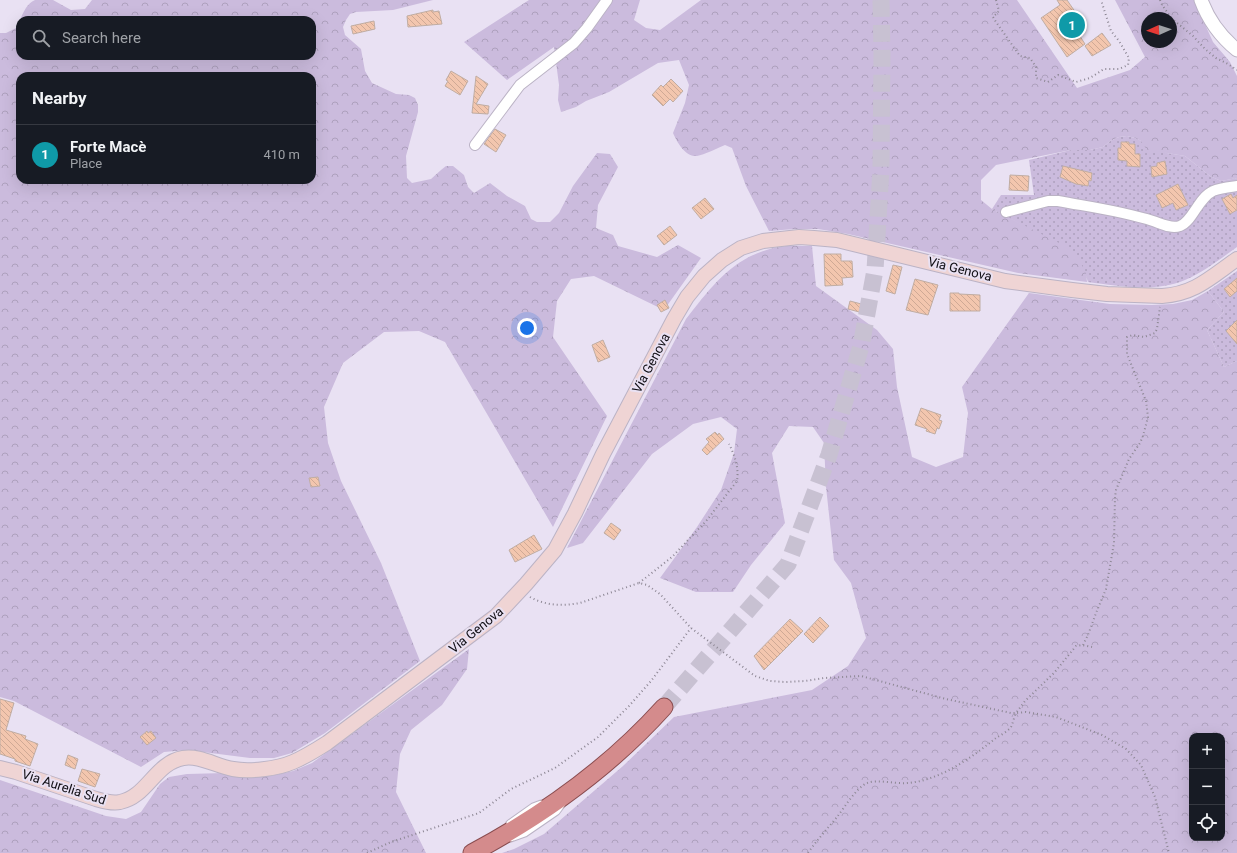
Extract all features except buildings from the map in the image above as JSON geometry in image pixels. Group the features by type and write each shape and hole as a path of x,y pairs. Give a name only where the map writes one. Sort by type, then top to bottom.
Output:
{"highway":[{"path":"472,853 496,836 535,816 567,794 621,751 664,707"}],"main road":[{"name":"Via Genova","path":"184,757 193,757 233,769 246,770 291,763 309,755 355,723 496,616 555,550 640,383 686,297 704,276 722,260 741,248 763,241 798,237 837,240 1005,280 1107,294 1162,296 1190,290 1209,280 1237,259"},
{"name":"Via Aurelia Sud","path":"0,768 96,799 118,803 138,794 166,765 174,760 184,757"}],"street":[{"path":"475,145 520,85 574,43 607,0"},
{"path":"1201,0 1213,24 1237,50"},
{"path":"1006,212 1048,201 1058,201 1130,214 1172,227 1181,225 1192,214 1200,202 1213,191 1237,186"}],"lane":[{"path":"506,825 533,806 567,794"}],"path":[{"path":"996,0 999,11 993,17 1020,56 1030,58 1036,67 1036,78 1048,82 1058,76 1076,82 1090,78 1104,69 1119,69 1128,65 1129,58 1111,31 1101,0"},
{"path":"1160,0 1167,12"},
{"path":"1177,23 1216,58 1237,70"},
{"path":"1082,645 1088,635 1106,589 1114,543 1116,490 1129,459 1140,443 1148,417 1146,401 1127,354 1127,338 1130,335 1144,337 1155,333 1162,296"},
{"path":"519,592 538,602 572,605 638,583 672,557 707,520 737,481 738,473 734,455 728,444"},
{"path":"638,583 647,585 660,594 691,628 755,676 770,681 805,681 824,678 861,676 946,699 1011,713 1026,712 1056,716 1102,735 1126,749 1142,765 1155,797 1169,853"},
{"path":"367,853 391,842 479,813 511,789 555,768 598,737 629,706 650,682 691,628"},
{"path":"808,853 859,788 868,783 878,781 907,783 924,780 937,776 955,767 1010,728 1016,713 1025,701 1054,673 1076,646 1082,645 1092,647"}],"green space":[{"path":"35,0 53,0 71,10 85,9 92,0 433,0 393,10 356,12 350,14 343,27 345,35 361,49 365,71 372,83 396,94 409,95 415,98 418,105 418,112 406,156 407,178 412,183 431,179 446,166 453,166 464,175 468,187 474,193 490,183 507,196 525,206 531,219 537,222 550,222 559,213 573,186 597,153 610,154 618,167 598,205 596,228 613,235 618,246 657,257 678,245 701,258 664,310 594,276 571,279 557,301 553,337 607,416 553,527 445,342 419,331 384,332 343,363 324,407 328,443 341,481 381,563 420,661 325,733 292,753 274,758 250,758 187,750 164,752 141,767 14,701 0,697 0,33 6,33 16,28 16,60 316,60 316,16 22,16 30,3"},
{"path":"529,0 640,0 634,20 646,28 660,30 701,0 1017,0 1077,88 1130,70 1145,57 1115,0 1194,0 1213,42 1230,62 1237,76 1237,178 1221,181 1210,176 1185,156 1148,152 1141,141 1127,136 1119,137 1110,141 1103,147 1090,150 1071,150 996,165 981,180 981,200 992,209 1067,247 1078,258 1086,273 1087,282 1018,273 848,234 818,229 769,231 746,186 732,148 725,145 703,154 693,156 685,152 675,137 673,133 685,103 689,85 679,60 658,63 609,92 561,112 558,100 559,85 554,47 507,80 464,42"},
{"path":"1127,136 1135,138 1167,153 1185,156 1210,176 1221,181 1237,178 1237,247 1199,273 1173,284 1137,287 1088,282 1085,273 1022,225 992,209 1001,195 1034,195 1029,160 1071,150 1090,150 1103,147 1110,141 1119,137"},
{"path":"812,246 816,286 877,330 893,349 897,387 912,457 936,467 963,457 968,413 962,387 1029,293 1110,304 1152,305 1173,304 1192,300 1208,291 1224,312 1207,330 1224,367 1237,361 1237,853 502,853 514,849 544,834 623,766 674,717 812,690 848,666 866,638 851,583 834,560 826,487 824,443 813,427 789,426 772,453 785,523 751,565 733,592 696,592 660,578 697,527 721,490 734,453 737,429 721,417 693,424 652,454 583,543 567,548 686,319 715,284 736,265 748,257 762,251 778,247"},
{"path":"1237,271 1237,361 1224,367 1207,330 1224,312 1208,291"},
{"path":"469,649 467,669 442,705 411,730 400,754 396,792 426,853 0,853 0,780 106,816 126,819 141,812 160,784 169,777 187,774 225,773 251,776 270,776 293,771 312,763"}],"tunnel":[{"path":"664,707 788,564 829,455 861,346 875,270 881,169 881,0"}],"place":[{"name":"Forte Macè","path":"1072,25"}]}
